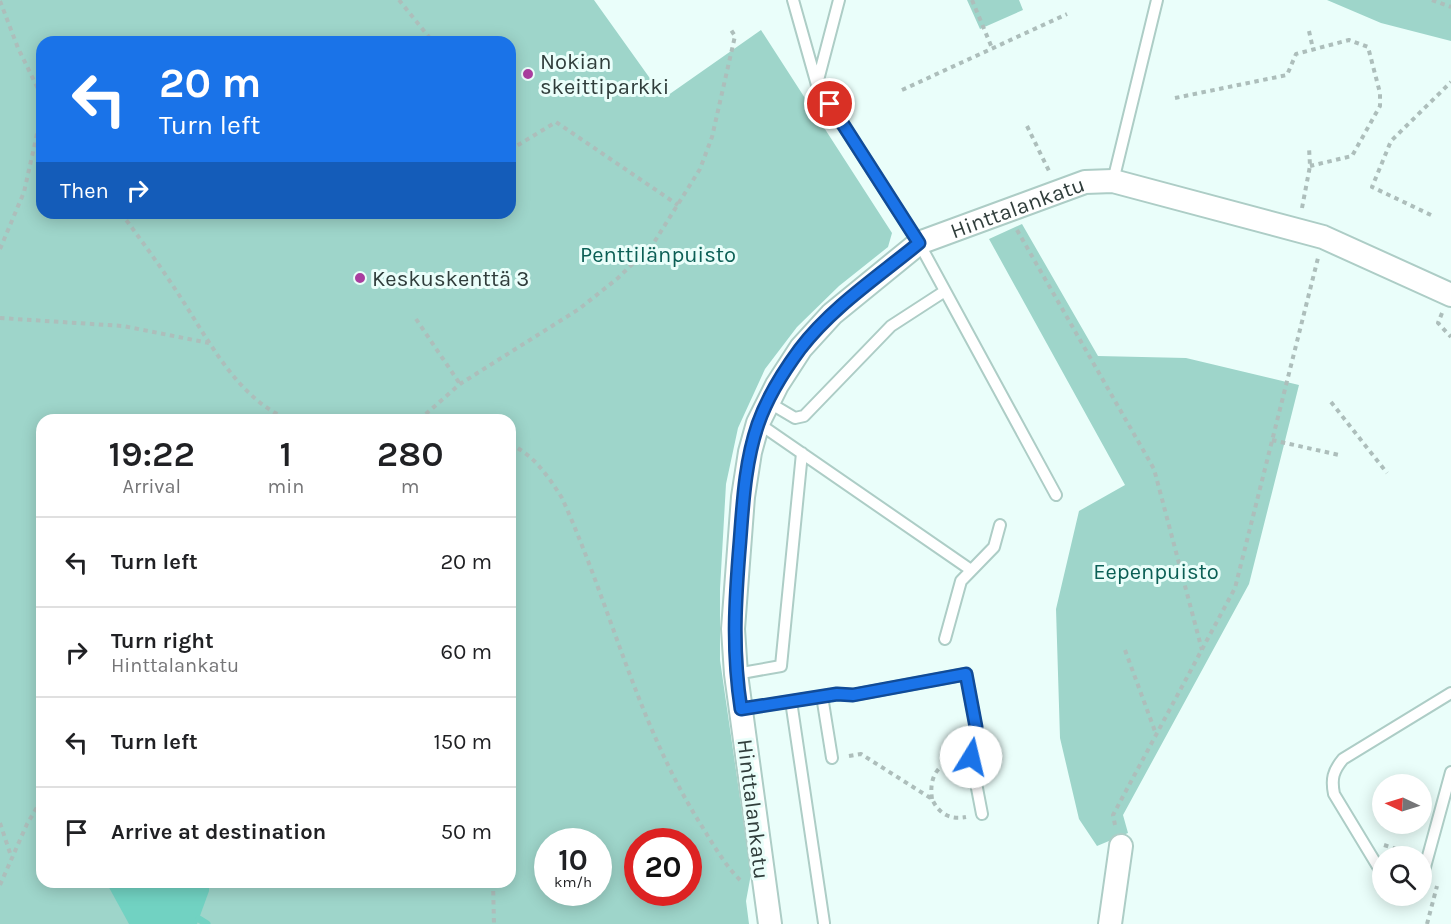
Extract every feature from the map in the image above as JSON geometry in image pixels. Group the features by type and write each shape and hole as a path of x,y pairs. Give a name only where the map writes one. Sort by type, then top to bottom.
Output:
{"street":[{"name":"Hinttalankatu","path":"770,924 736,674 733,628 743,497 750,452 758,423 768,402 801,348 832,314 919,243 1085,182 1113,181 1323,237 1448,302"},
{"path":"1110,924 1121,846"}],"lane":[{"path":"793,0 817,84 919,243 1056,495"},
{"path":"817,84 839,0"},
{"path":"1113,181 1157,0"},
{"path":"768,402 795,418 804,416 891,326 945,291"},
{"path":"758,423 971,570"},
{"path":"736,674 782,666 802,453"},
{"path":"945,639 961,581 987,558 994,547 1000,525"},
{"path":"741,709 822,696 853,695 966,674 976,727 971,757 982,814"},
{"path":"1372,857 1334,794 1331,780 1335,769 1343,759 1451,693"},
{"path":"822,696 832,758"},
{"path":"791,701 824,923"},
{"path":"1431,846 1451,772"}],"path":[{"path":"399,0 428,36"},
{"path":"972,0 992,48"},
{"path":"1432,0 1451,7"},
{"path":"0,1 18,48 36,85"},
{"path":"902,90 1067,14"},
{"path":"426,414 460,384 579,309 618,278 653,244 700,169 712,137 735,36 729,27"},
{"path":"1309,31 1313,49"},
{"path":"1175,98 1287,75 1296,54 1313,49 1349,40 1368,47 1380,93 1380,106 1352,156 1310,166"},
{"path":"1431,215 1372,187 1391,141 1451,82"},
{"path":"516,146 556,122 678,205"},
{"path":"1027,126 1051,175"},
{"path":"0,249 24,192 36,139"},
{"path":"1301,215 1310,166 1309,147"},
{"path":"1009,209 1019,235 1154,469 1202,651"},
{"path":"125,219 210,343 246,389 265,406 279,414"},
{"path":"1121,846 1113,815 1235,588 1323,237"},
{"path":"1448,302 1438,323 1451,337"},
{"path":"0,318 123,326 210,343"},
{"path":"416,319 460,384"},
{"path":"1331,402 1387,473"},
{"path":"1272,440 1339,455"},
{"path":"516,448 533,459 548,476 561,498 659,745 688,806 730,870 742,882"},
{"path":"1125,650 1156,734"},
{"path":"832,758 861,754 932,799"},
{"path":"971,757 949,761 940,766 930,787 932,799 936,808 945,816 957,818 982,814"},
{"path":"0,885 36,809"},
{"path":"0,823 12,858"},
{"path":"493,888 494,924"}],"green space":[{"name":"Penttilänpuisto","path":"0,0 594,0 664,98 761,30 892,233 888,247 839,286 797,327 765,369 738,428 726,484 720,589 720,660 751,874 746,901 749,924 0,924"},
{"path":"967,0 1019,0 1023,10 980,29"},
{"path":"1327,0 1451,0 1451,41 1381,23"},
{"name":"Eepenpuisto","path":"1022,224 1098,356 1186,358 1299,385 1249,584 1123,815 1128,833 1097,846 1079,819 1060,738 1056,609 1079,511 1125,485 989,239"}],"shaded area":[{"path":"109,888 209,888 197,924 129,924"}],"waterway":[{"path":"199,919 207,924"}],"place":[{"name":"Nokian skeittiparkki","path":"528,74"},
{"name":"Keskuskenttä 3","path":"360,278"}],"route":[{"path":"830,104 919,243 832,314 801,348 777,385 758,423 750,452 743,497 733,628 741,709 837,694 853,695 966,674 976,727 971,757"}]}
